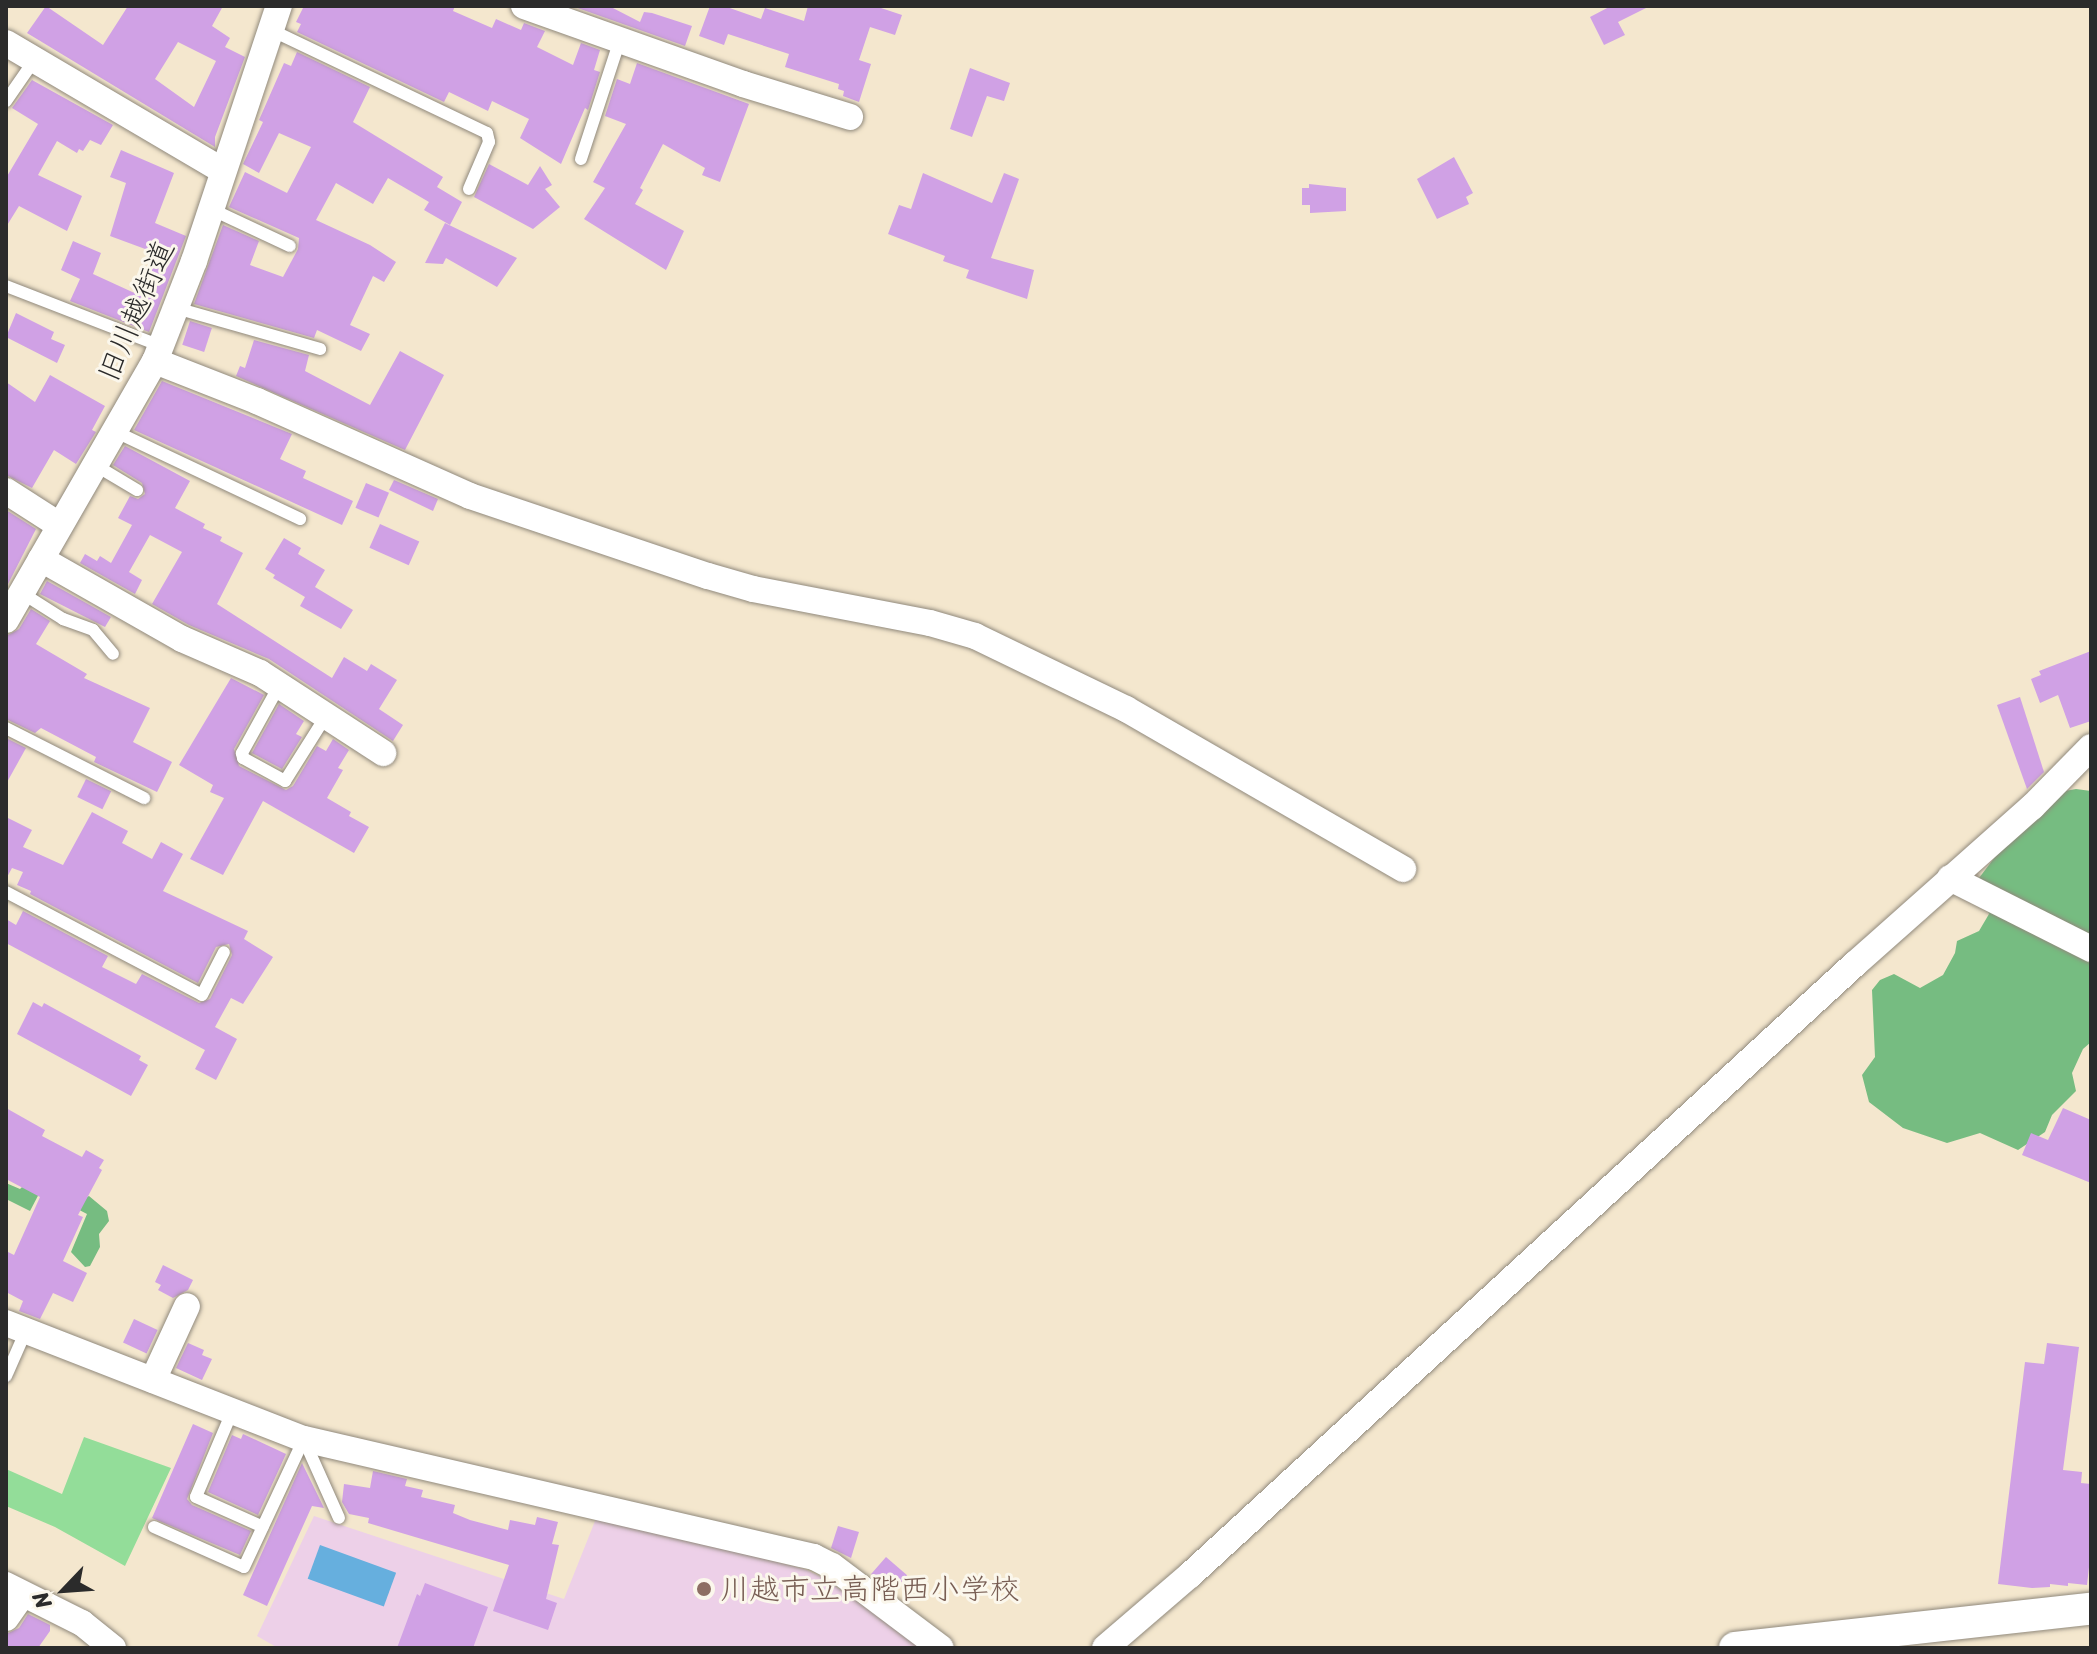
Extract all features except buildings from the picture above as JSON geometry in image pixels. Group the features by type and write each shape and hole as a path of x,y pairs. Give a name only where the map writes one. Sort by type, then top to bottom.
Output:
{"street":[{"path":"524,6 850,117"},
{"name":"旧川越街道","path":"12,607 158,354 275,18"},
{"path":"6,43 33,62 222,170"},
{"path":"158,354 470,496 753,589 930,623 975,636 1126,709 1403,869"},
{"path":"6,491 59,525"},
{"path":"41,559 182,639 279,686 383,753"},
{"path":"1105,1648 1950,878 2032,807 2091,747"},
{"path":"1950,878 2091,949"},
{"path":"153,1380 187,1306"},
{"path":"15,1328 304,1439 814,1557 832,1566 941,1648"},
{"path":"6,1618 14,1589 82,1623 113,1648"},
{"path":"1735,1648 2091,1609"}],"lane":[{"path":"275,18 487,133 489,142 469,189"},
{"path":"581,159 620,40"},
{"path":"6,101 33,62"},
{"path":"211,209 290,246"},
{"path":"6,286 158,354"},
{"path":"176,308 320,349"},
{"path":"114,431 300,519"},
{"path":"95,465 137,490"},
{"path":"12,607 93,630 113,654"},
{"path":"279,686 242,753 243,758 285,781 326,716"},
{"path":"6,728 144,798"},
{"path":"6,892 202,995 224,952"},
{"path":"6,1376 15,1328"},
{"path":"232,1412 196,1497 263,1527"},
{"path":"304,1439 339,1518"},
{"path":"154,1527 244,1567 304,1439"}],"shaded area":[{"name":"川越市立高階西小学校","path":"314,1516 564,1599 597,1516 804,1569 824,1578 922,1648 278,1648 257,1636"}],"green space":[{"path":"2065,791 2091,791 2091,1042 2083,1049 2072,1073 2076,1091 2052,1115 2045,1132 2018,1150 1980,1133 1947,1143 1903,1128 1869,1102 1862,1075 1875,1057 1872,990 1880,980 1894,974 1920,988 1943,975 1955,953 1957,941 1979,931 1989,914 1979,878 2004,845"},
{"path":"27,1182 83,1199 89,1196 107,1211 109,1221 99,1234 100,1247 90,1266 85,1267 71,1252 87,1214 41,1190 30,1211 6,1199 6,1183 20,1189"},
{"path":"84,1437 171,1468 125,1566 55,1527 6,1506 6,1469 62,1494"}],"water":[{"path":"320,1545 396,1573 384,1607 308,1579"}],"place":[{"name":"川越市立高階西小学校","path":"704,1589"}]}
